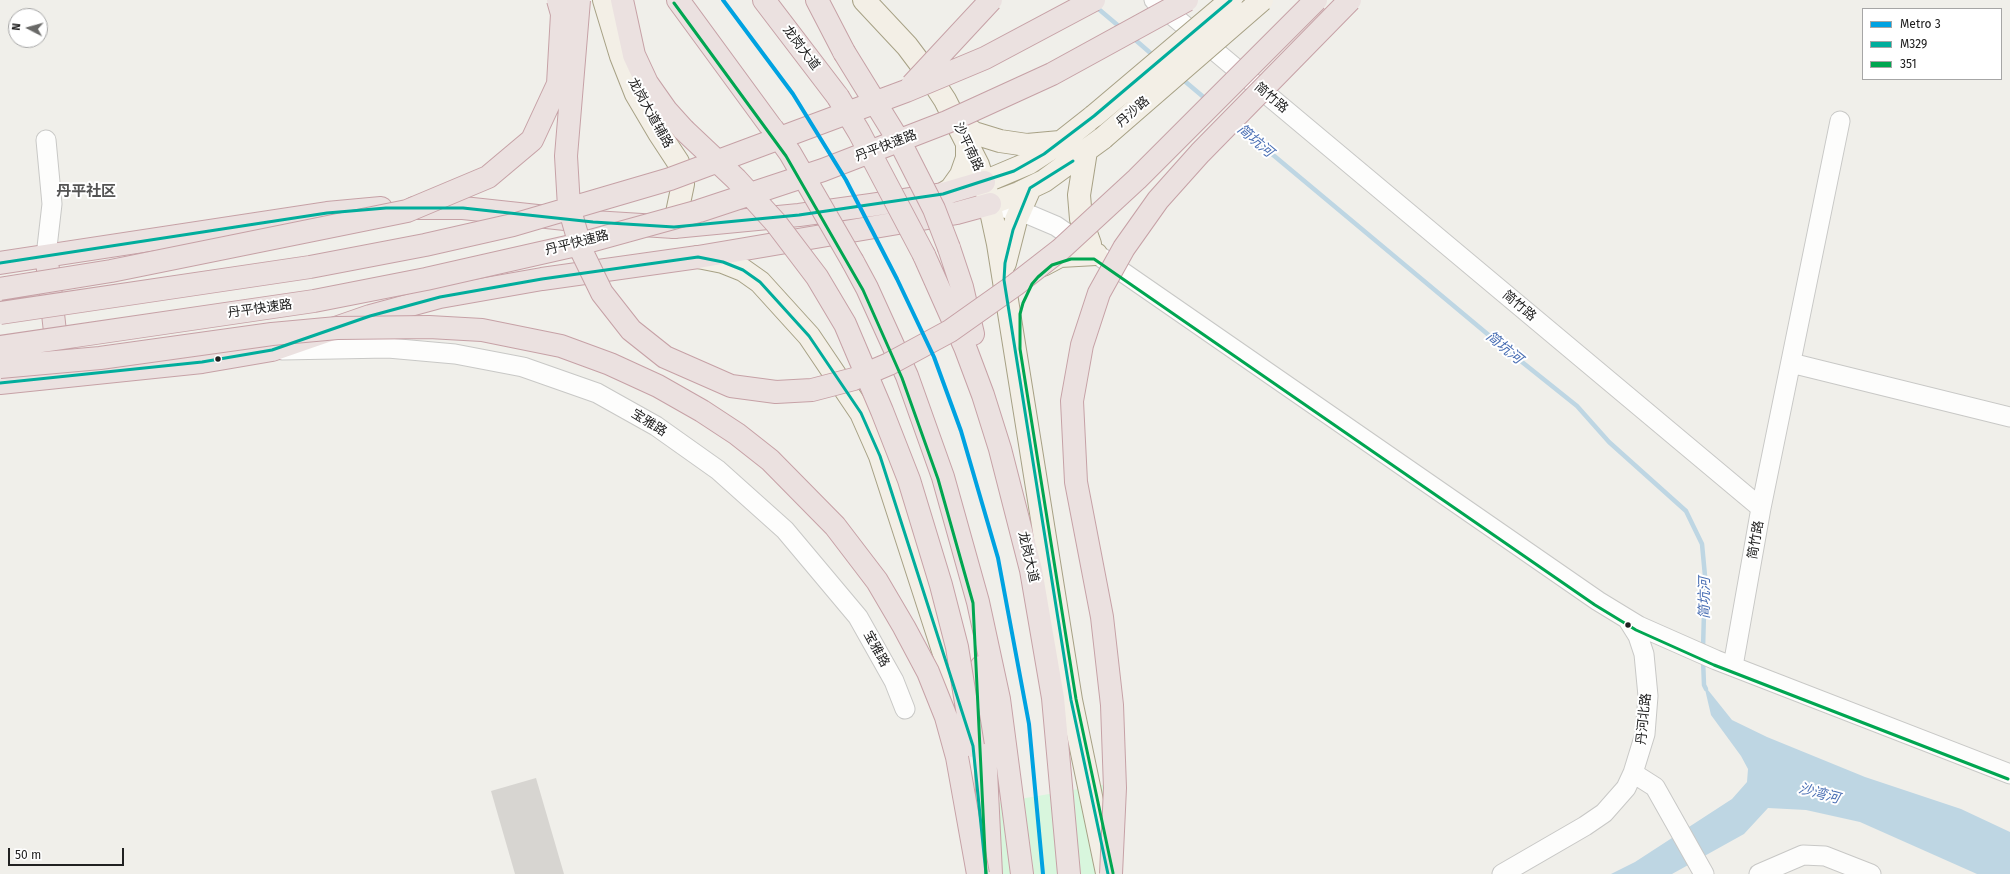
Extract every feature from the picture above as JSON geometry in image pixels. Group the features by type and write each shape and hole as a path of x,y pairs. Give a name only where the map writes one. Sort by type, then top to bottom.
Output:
{"highway":[{"path":"0,289 111,271 407,211 488,177 532,140 558,84 562,14 558,0"},
{"path":"579,0 566,156 569,208 582,252 602,293 631,330 665,357 731,386 776,392 812,390 854,378 889,364 950,331 1015,285 1060,250 1137,179 1316,0"},
{"path":"622,0 634,55 647,83 666,110 736,179 776,222 817,277 845,324 882,411 909,480 942,585 957,647 973,746"},
{"path":"678,0 790,153 867,288 907,376 943,477 978,602 999,699 1022,874"},
{"name":"龙岗大道","path":"764,0 838,97 859,132 924,255 965,347 983,395 1002,456 1031,570 1053,698 1062,777 1069,874"},
{"path":"817,0 844,52 902,146 934,208 962,287 974,337 983,395"},
{"path":"906,91 991,0"},
{"path":"0,312 310,267 425,245 513,225 670,179 906,91 985,58 1094,0"},
{"name":"丹平快速路","path":"0,347 314,301 426,279 576,245 699,211 823,170 947,122 1052,74 1187,0"},
{"path":"1109,874 1115,788 1112,705 1102,617 1076,482 1072,401 1082,345 1099,293 1124,248 1158,200 1200,153 1350,0"},
{"path":"0,263 327,213 386,208 463,208 593,222 674,227 799,215 952,191 984,182"},
{"path":"0,383 202,362 272,350 370,316 429,300 542,279 698,257 957,213 990,204"},
{"path":"46,256 60,376"},
{"path":"0,367 100,358 272,334 323,330 429,327 482,330 561,346 610,364 658,386 702,411 737,434 770,460 835,526 877,581 928,672 946,717 957,757 978,874"},
{"path":"978,602 991,874"},
{"path":"1062,777 1076,831 1083,874"}],"main road":[{"name":"龙岗大道辅路","path":"604,0 621,56 636,94 678,162 683,184 674,227"},
{"name":"沙平南路","path":"864,0 907,46 928,74 967,141 984,182 990,204"},
{"name":"丹沙路","path":"984,182 1025,165 1061,142 1094,116 1231,0"},
{"name":"丹沙路","path":"990,204 1044,181 1095,144 1262,0"},
{"path":"955,119 974,133 1000,141 1026,144 1061,142"},
{"path":"952,191 962,174 966,158 967,141"},
{"path":"1015,349 1014,324 1018,301 1028,281 1034,273 1041,266 1060,256 1096,254 1087,239 1081,219 1080,195 1095,144"},
{"path":"1004,280 1010,240 1019,211 1030,188"},
{"path":"990,204 1004,280 1071,700 1109,874"},
{"path":"698,257 723,262 743,270 760,282 809,336 861,413 880,456 973,746 986,874"}],"street":[{"name":"简竹路","path":"1154,0 1762,508 1733,666"},
{"path":"1762,508 1840,121"},
{"path":"46,140 52,204 46,256"},
{"path":"990,204 1019,211 1056,226 1598,601 1628,620 1655,634 1716,660 2010,774"},
{"path":"429,300 417,319 415,333 418,340 439,353"},
{"name":"宝雅路","path":"272,350 388,348 439,353 523,367 597,393 656,426 718,470 785,530 858,617 894,681 905,709"},
{"path":"1791,363 2010,417"},
{"name":"丹河北路","path":"1502,874 1585,826 1604,813 1626,788 1633,773 1645,734 1648,696 1644,654 1638,636 1628,620"},
{"path":"1633,773 1655,787 1704,874"},
{"path":"1759,874 1803,855 1825,856 1871,874"}],"green space":[{"path":"1114,783 1117,874 970,874 961,809"}],"water":[{"name":"沙湾河","path":"1704,685 1732,720 1767,737 1865,777 1961,809 2010,832 2010,874 1977,874 1860,822 1806,810 1768,808 1744,834 1672,874 1611,874 1635,862 1732,799 1747,782 1748,769 1741,756 1711,715"}],"building":[{"path":"536,778 564,874 515,874 491,791"}],"waterway":[{"name":"简坑河","path":"1095,6 1121,28"},
{"name":"简坑河","path":"1132,37 1155,57"},
{"name":"简坑河","path":"1181,78 1207,100"},
{"name":"简坑河","path":"1236,124 1497,342 1577,406 1609,442 1686,511 1702,544 1705,576 1703,649"},
{"name":"简坑河","path":"1703,659 1704,685 1706,689"}],"metro line":[{"name":"3","path":"723,0 793,94 846,180 897,279 934,357 961,431 998,558 1029,724 1043,874"}],"transit line":[{"name":"M329","path":"0,263 327,213 386,208 463,208 593,222 674,227 799,215 943,194 1014,171 1044,154 1094,116 1231,0"},
{"name":"351","path":"674,3 786,156 863,290 902,378 938,479 973,603 986,874"},
{"name":"M329","path":"1073,161 1030,188 1013,230 1005,263 1004,280 1071,700 1108,874"},
{"name":"M329","path":"0,383 202,362 272,350 370,316 440,297 542,279 698,257 723,262 743,270 760,282 809,336 861,413 880,456 973,746 986,874"},
{"name":"351","path":"1113,873 1076,699 1020,349 1020,314 1023,303 1032,284 1052,265 1071,259 1094,259 1595,605 1636,630 1714,665 2008,779"}],"district":[{"name":"丹平社区","path":"86,192"}]}
